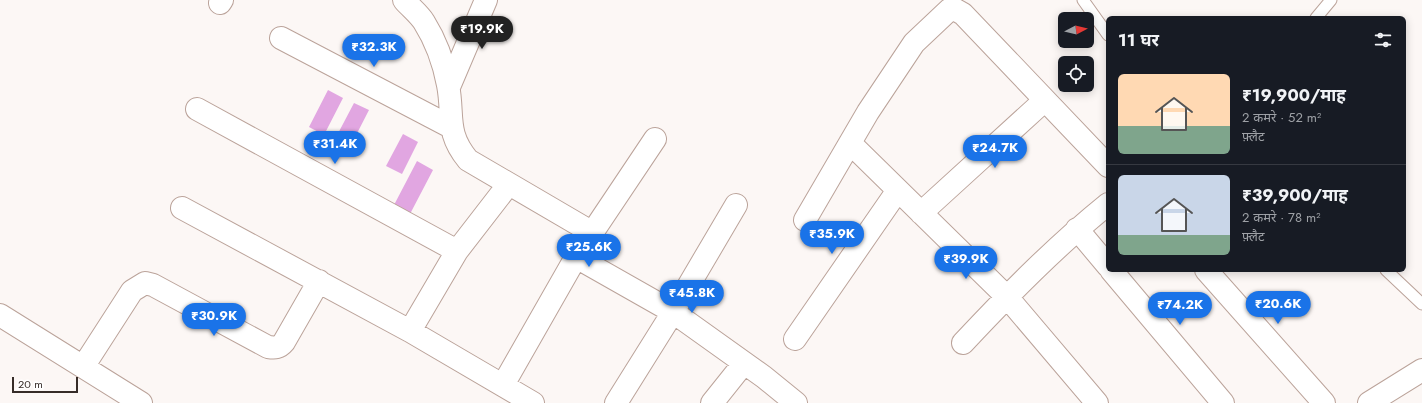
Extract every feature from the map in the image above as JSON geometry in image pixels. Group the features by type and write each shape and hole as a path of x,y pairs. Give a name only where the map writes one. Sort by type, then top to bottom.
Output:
{"street":[{"path":"404,0 424,22 444,66 449,87 451,127 458,147 468,160 593,234"},
{"path":"449,87 486,0"},
{"path":"804,220 850,143 914,43 949,10 956,10 962,14 1106,164"},
{"path":"281,38 451,127"},
{"path":"922,213 1045,100"},
{"path":"197,109 457,251"},
{"path":"503,385 576,257 593,234 655,139"},
{"path":"850,143 1007,297 1097,403"},
{"path":"410,331 457,251 508,185"},
{"path":"795,339 898,190"},
{"path":"616,403 673,312 736,205"},
{"path":"963,343 1007,297 1106,206"},
{"path":"182,208 410,331 533,403"},
{"path":"1078,230 1106,264"},
{"path":"576,257 673,312 744,363 796,403"},
{"path":"1113,272 1223,403"},
{"path":"1208,272 1324,403"},
{"path":"83,367 132,291 145,283 153,285 268,347 275,348 284,342 319,281"},
{"path":"0,315 141,403"},
{"path":"712,403 744,363"},
{"path":"1368,403 1422,370"}],"lane":[{"path":"1083,0 1106,32"},
{"path":"1318,16 1331,0"},
{"path":"1388,272 1422,304"}],"building":[{"path":"328,90 343,98 324,135 309,127"},
{"path":"354,103 369,110 349,149 334,141"},
{"path":"403,134 418,142 402,174 386,166"},
{"path":"417,161 433,170 410,214 394,205"}]}
